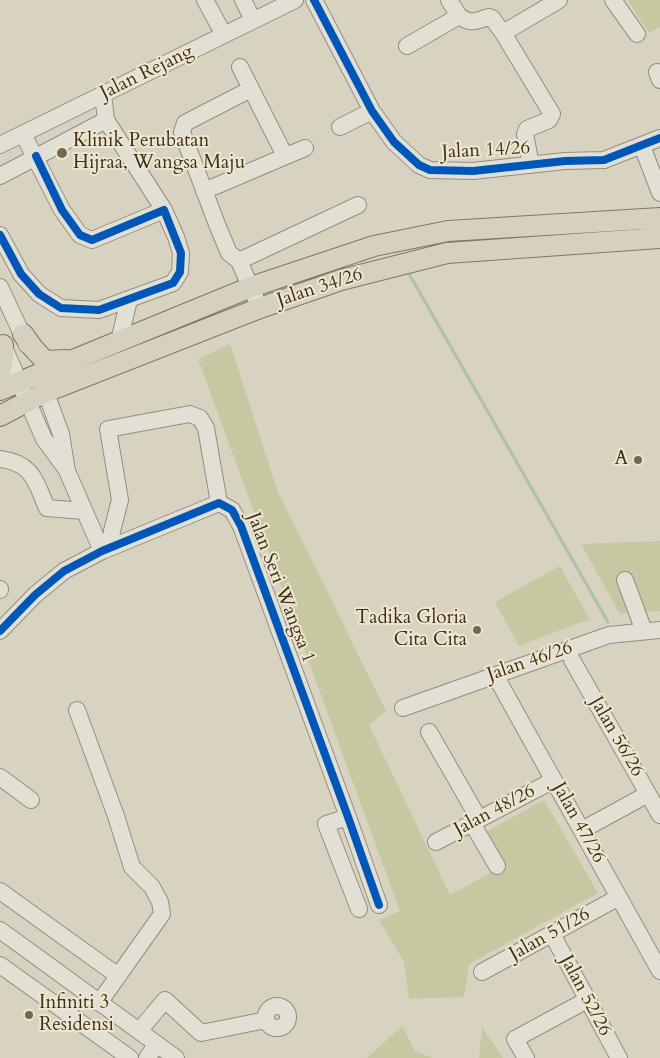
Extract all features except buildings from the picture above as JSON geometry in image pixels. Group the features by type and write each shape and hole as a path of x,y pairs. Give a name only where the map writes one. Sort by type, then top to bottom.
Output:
{"main road":[{"name":"Jalan 34/26","path":"0,390 251,287 374,246 448,231 660,218"},
{"name":"Jalan 34/26","path":"0,416 27,400 46,392 260,308 341,280 446,253 660,238"},
{"path":"22,334 45,361 76,358"},
{"path":"0,375 3,359 1,342"}],"street":[{"path":"206,0 224,35"},
{"path":"242,0 253,20"},
{"name":"Jalan Rejang","path":"0,145 224,35 253,20 275,4 294,0"},
{"name":"Jalan 14/26","path":"314,0 372,111 394,142 419,165 430,170 473,171 565,161 604,160 660,138"},
{"path":"449,0 458,16 467,22 488,17 492,18 552,114 552,118 549,120 527,129 525,134 531,165"},
{"path":"503,33 559,0"},
{"path":"613,0 637,34"},
{"path":"408,46 458,16"},
{"path":"240,67 285,156"},
{"path":"251,89 184,123 182,132 229,253 239,261 260,308"},
{"path":"2,242 21,274 39,294 61,308 99,310 173,283 180,272 181,253 176,237 164,210 106,120 103,94"},
{"path":"340,126 372,111"},
{"path":"0,176 106,120"},
{"path":"23,134 36,156 62,210 80,235 92,240 164,210"},
{"path":"642,146 660,193"},
{"path":"204,191 305,148"},
{"path":"239,261 358,205"},
{"path":"0,288 22,334 46,392 61,434 67,471"},
{"path":"119,341 130,300"},
{"path":"1,342 20,381 44,440 67,471 84,511 106,549"},
{"path":"106,549 120,500 108,429 190,414 200,418 206,428 219,503"},
{"path":"0,459 14,461 30,471 46,508 84,511"},
{"name":"Jalan Seri Wangsa 1","path":"0,632 35,595 64,571 106,549 219,503 232,510 241,526 379,905"},
{"path":"625,580 652,630"},
{"name":"Jalan 46/26","path":"403,708 609,635 652,630"},
{"name":"Jalan 56/26","path":"572,660 660,815"},
{"name":"Jalan 47/26","path":"495,675 660,971"},
{"path":"77,710 116,816 132,867 152,887 160,902 162,914 99,1003"},
{"path":"429,732 476,821 497,866"},
{"path":"0,777 31,800"},
{"name":"Jalan 48/26","path":"436,842 554,780"},
{"path":"582,830 648,794"},
{"path":"348,816 326,824 359,910"},
{"path":"0,891 117,975"},
{"name":"Jalan 51/26","path":"482,972 619,897"},
{"path":"0,930 176,1058"},
{"name":"Jalan 52/26","path":"552,934 619,1058"},
{"path":"0,965 130,1058"},
{"path":"139,1032 165,1000 201,1033 266,1020"},
{"path":"526,1058 515,1039 587,1000"},
{"path":"148,1058 157,1044"}],"green space":[{"path":"628,0 660,0 660,27 649,33"},
{"path":"230,344 278,492 386,711 369,725 450,895 501,867 484,833 544,800 598,893 469,964 464,997 409,999 404,962 379,920 400,911 198,359"},
{"path":"660,541 660,611 620,614 581,544"},
{"path":"560,566 590,620 519,646 495,602"},
{"path":"402,1026 415,1051 433,1058 367,1058"},
{"path":"482,1027 503,1058 479,1058"}],"waterway":[{"path":"408,272 608,622"}],"cycle path":[{"path":"314,0 372,111 394,142 419,165 430,170 473,171 565,161 604,160 660,138"},
{"path":"0,235 21,274 39,294 61,308 99,310 173,283 180,272 181,253 164,210 92,240 80,235 62,210 36,156"},
{"path":"0,631 35,595 64,571 102,551 219,503 232,510 241,526 379,905"}],"place":[{"name":"Klinik Perubatan Hijraa, Wangsa Maju","path":"62,153"},
{"name":"A","path":"638,460"},
{"name":"Tadika Gloria Cita Cita","path":"477,630"},
{"name":"Infiniti 3 Residensi","path":"29,1015"}]}
